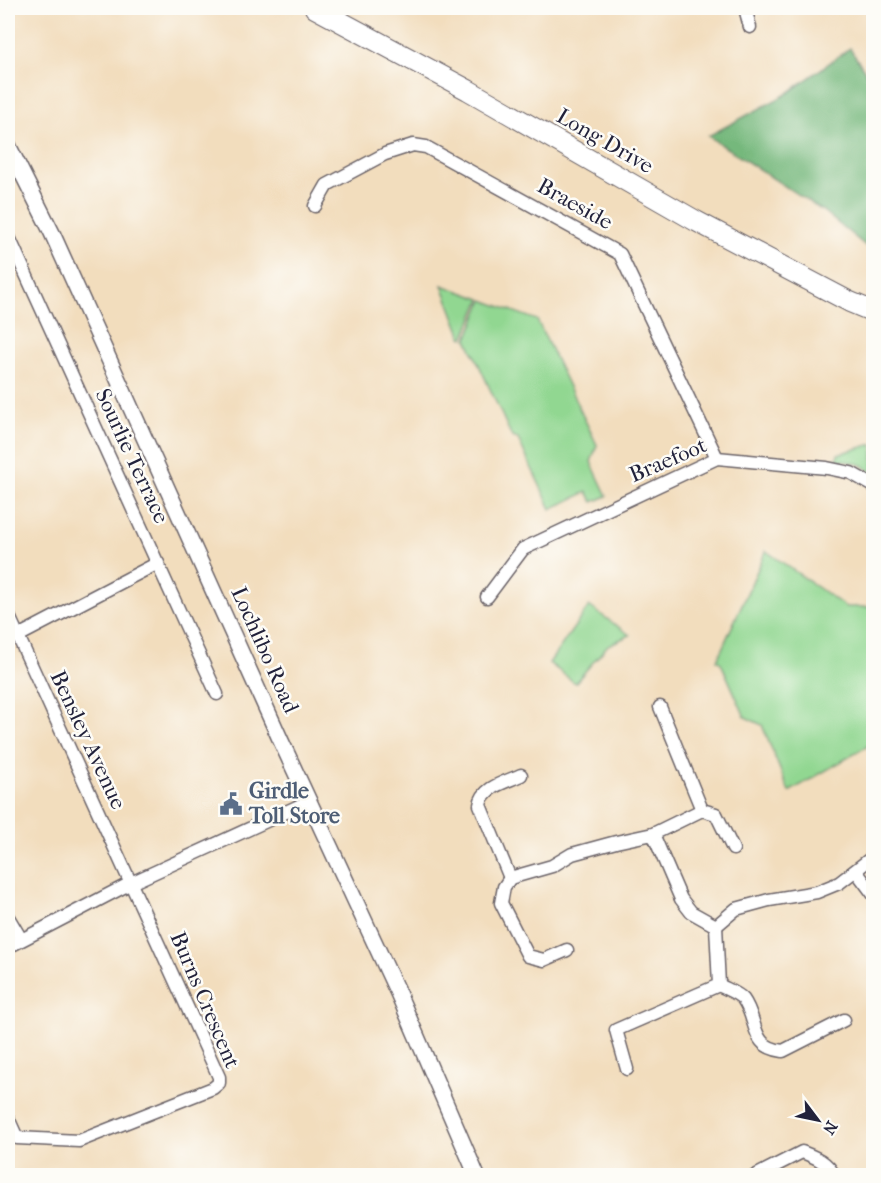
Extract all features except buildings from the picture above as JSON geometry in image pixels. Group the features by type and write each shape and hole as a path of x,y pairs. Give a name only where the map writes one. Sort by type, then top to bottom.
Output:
{"main road":[{"name":"Long Drive","path":"315,8 468,90 696,221 873,312"}],"street":[{"path":"745,8 750,27"},
{"name":"Lochlibo Road","path":"8,145 48,225 281,741 393,982 477,1176"},
{"name":"Braeside","path":"315,206 327,185 385,154 420,146 426,147 532,204 620,254 717,458"},
{"name":"Sourlie Terrace","path":"8,235 218,694"},
{"name":"Braefoot","path":"487,597 523,549 717,458 827,468 851,473 873,486"},
{"path":"18,636 158,563"},
{"name":"Bensley Avenue","path":"8,614 131,883"},
{"path":"660,707 702,810"},
{"path":"510,878 480,805 480,798 486,791 521,775"},
{"path":"8,947 131,883 310,801"},
{"path":"567,950 544,960 528,956 501,903 504,887 510,878 552,866 572,854 653,834 702,810 716,814 733,849"},
{"path":"653,834 681,899 691,912 716,926"},
{"path":"716,926 736,909 769,900 818,892 839,883 873,856"},
{"path":"856,871 873,895"},
{"name":"Burns Crescent","path":"8,1118 16,1138 79,1141 213,1088 219,1083 219,1077 131,883"},
{"path":"8,917 21,939"},
{"path":"716,926 719,984"},
{"path":"719,984 743,998 762,1043 772,1049 783,1051 844,1020"},
{"path":"627,1069 616,1030 719,984"},
{"path":"754,1176 802,1152 816,1157 831,1169 834,1176"}],"green space":[{"path":"850,48 873,84 873,252 823,211 708,136 785,95"},
{"path":"442,285 481,299 464,338 462,337"},
{"path":"483,300 537,320 597,445 591,462 607,496 593,502 587,492 551,509 518,439 512,437 467,339"},
{"path":"873,444 873,473 862,465 837,459 838,454"},
{"path":"766,551 846,607 873,607 873,743 789,792 762,725 745,717 721,663 717,660"},
{"path":"589,606 630,635 608,645 575,683 549,663"}],"place":[{"name":"Girdle Toll Store","path":"231,804"}]}
